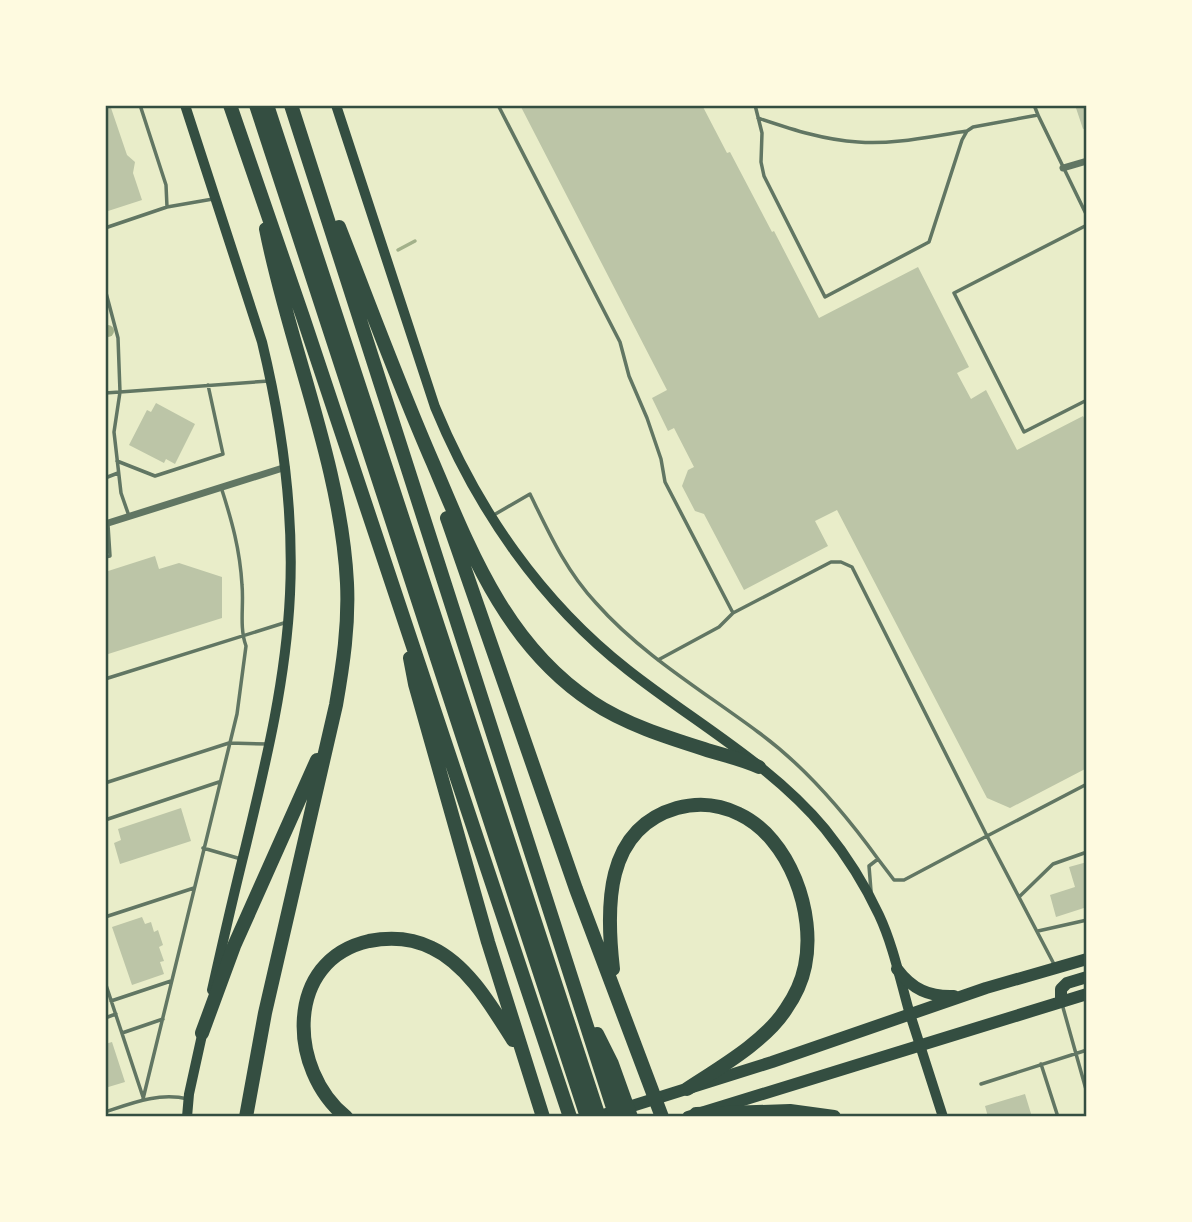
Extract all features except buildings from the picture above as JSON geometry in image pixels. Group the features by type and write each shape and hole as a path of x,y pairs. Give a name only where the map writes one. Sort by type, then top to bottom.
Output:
{"highway":[{"path":"230,105 570,1117"},
{"path":"256,105 577,1069 598,1117"},
{"path":"267,105 577,1069 587,1117"},
{"path":"291,105 571,978 603,1060 631,1117"},
{"path":"300,105 339,227 410,410 576,889 662,1117"},
{"path":"246,1117 265,1013 336,705 347,623 347,583 342,540 324,452 279,291 255,175"},
{"path":"410,410 479,569 514,627 547,665 592,702 614,715 759,767"},
{"path":"402,612 415,684 543,1117"},
{"path":"202,1033 234,946 310,777 336,705"},
{"path":"618,997 611,953 611,890 616,864 627,843 643,825 664,812 690,805 716,805 741,814 761,828 779,849 804,906 807,937 805,965 797,992 785,1012 768,1030 687,1090"},
{"path":"346,1117 333,1107 318,1085 307,1060 303,1031 308,997 324,969 341,954 361,943 384,938 410,940 433,948 453,963 490,1005 525,1062"},
{"path":"603,1060 616,1117"},
{"path":"692,1116 790,1111 834,1117"}],"main road":[{"path":"185,105 262,342 285,467 290,557 288,622 270,745 202,1033 187,1117"},
{"path":"336,105 435,407 490,518 540,583 597,643 636,676 782,785 826,830 848,861 879,916 943,1117"},
{"path":"598,1117 687,1090 965,996 1087,959"},
{"path":"897,970 911,986 927,993 943,997 965,996"},
{"path":"1061,1002 1061,989 1087,977"},
{"path":"692,1116 1087,994"}],"street":[{"path":"1063,167 1087,161"},
{"path":"107,523 285,467"}],"lane":[{"path":"140,105 166,185 167,207"},
{"path":"498,105 620,342 629,376 648,418 665,482 733,613"},
{"path":"755,105 762,134 761,162 764,176 825,297 929,242 967,131"},
{"path":"1034,105 1087,216"},
{"path":"758,118 812,136 860,143 967,131 973,127 1038,114"},
{"path":"105,228 167,207 215,199"},
{"path":"1087,225 954,293 1024,432 1087,400"},
{"path":"105,289 118,338 120,392 114,432 121,493 129,516"},
{"path":"105,308 111,306"},
{"path":"105,393 271,381"},
{"path":"117,461 155,476 223,454 208,385"},
{"path":"105,478 118,473"},
{"path":"143,1099 237,714 246,646 242,636 243,588 239,543 221,488"},
{"path":"490,518 530,494 567,566 606,614 658,660 759,732 798,765 858,831 894,880 904,880 1087,784"},
{"path":"105,557 110,555 107,523"},
{"path":"658,660 719,627 733,613 826,564 841,562 852,567 1056,968"},
{"path":"105,679 288,622"},
{"path":"105,783 229,743 270,745"},
{"path":"105,820 219,782"},
{"path":"203,848 243,860"},
{"path":"1019,897 1054,864 1087,852"},
{"path":"878,859 869,866 871,891 879,916"},
{"path":"105,917 194,888"},
{"path":"1037,931 1087,920"},
{"path":"111,1001 171,981"},
{"path":"105,982 143,1099"},
{"path":"1061,1002 1087,1093"},
{"path":"105,1018 116,1014"},
{"path":"122,1033 163,1019"},
{"path":"981,1084 1087,1050"},
{"path":"1041,1064 1058,1117"},
{"path":"105,1112 143,1099 173,1096 189,1099"}],"waterway":[{"path":"398,250 415,241"}]}
